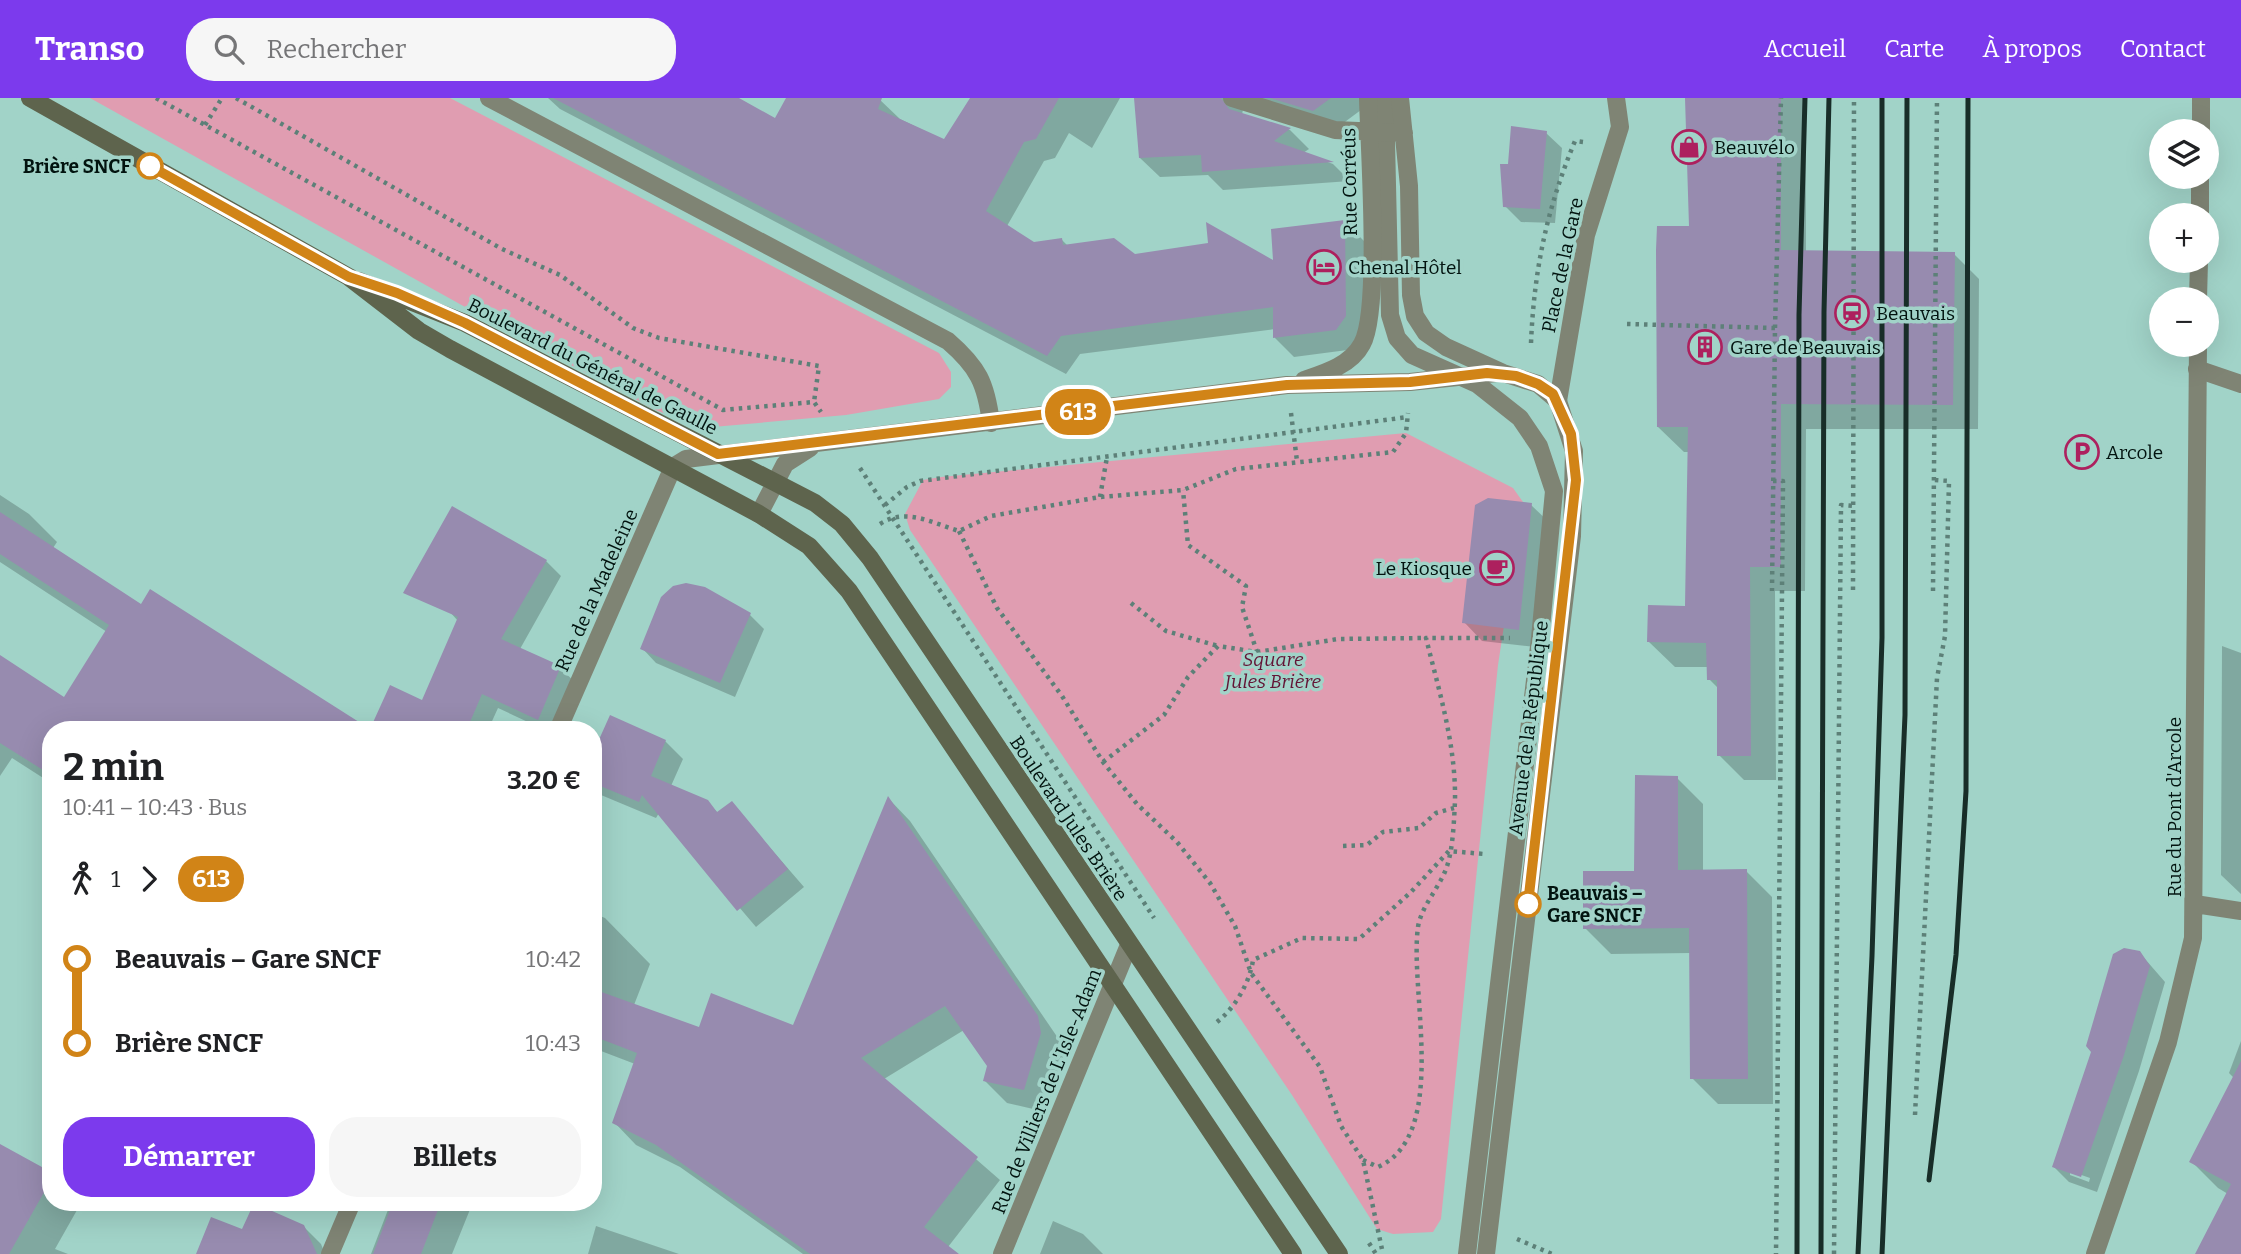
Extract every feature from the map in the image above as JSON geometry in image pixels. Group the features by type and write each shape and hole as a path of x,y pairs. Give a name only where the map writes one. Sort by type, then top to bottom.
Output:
{"main road":[{"name":"Boulevard du Général de Gaulle","path":"30,98 349,277 419,331 673,467"},
{"name":"Boulevard du Général de Gaulle","path":"349,277 397,293 465,323 718,454"},
{"name":"Boulevard Jules Brière","path":"718,454 829,513 856,541 1339,1254"},
{"path":"673,467 759,514 809,546 849,591 1293,1254"}],"street":[{"path":"489,98 948,341 975,366 982,380 991,423"},
{"path":"1232,98 1310,125 1386,133"},
{"name":"Rue Corréus","path":"1368,98 1409,186 1411,295 1415,316 1426,333 1446,347 1503,373"},
{"path":"1385,98 1392,326 1402,346 1412,355 1490,392 1520,418 1539,446 1551,477 1554,510 1467,1254"},
{"name":"Rue Corréus","path":"1287,385 1343,364 1362,344 1368,330 1386,133 1400,98"},
{"name":"Place de la Gare","path":"1558,401 1586,235 1620,127 1616,98"},
{"path":"2201,119 2202,98"},
{"name":"Rue du Pont d'Arcole","path":"2095,1254 2178,1009 2193,938 2197,357"},
{"path":"2197,369 2241,384"},
{"path":"1503,373 1538,384 1558,401"},
{"name":"Boulevard du Général de Gaulle","path":"718,454 1287,385 1410,382 1503,373"},
{"name":"Avenue de la République","path":"1486,1254 1572,536 1574,451 1558,401"},
{"path":"759,514 785,464 799,452 841,440"},
{"path":"673,467 686,459 718,454"},
{"name":"Rue de la Madeleine","path":"562,721 673,467"},
{"path":"2195,904 2241,911"},
{"name":"Rue de Villiers de L'Isle-Adam","path":"1002,1254 1129,945"},
{"path":"330,1254 348,1211"}],"path":[{"path":"156,98 723,410 814,402"},
{"path":"205,125 222,98"},
{"path":"236,98 502,249 560,275 633,328 659,338 819,366 814,402 885,505 1159,926"},
{"path":"1772,591 1774,328 1781,98"},
{"path":"1853,590 1854,98"},
{"path":"1933,591 1937,98"},
{"path":"1627,324 1774,328"},
{"path":"856,541 892,516 905,514 959,531 991,516 1100,497 1183,490 1236,469 1393,452 1406,433 1410,382"},
{"path":"1287,385 1297,461"},
{"path":"885,505 907,487 920,481 1417,414"},
{"path":"1100,497 1108,457"},
{"path":"1915,1115 1937,678 1945,636 1949,481 1934,480"},
{"path":"1773,481 1783,481 1776,1254"},
{"path":"1183,490 1188,545 1246,586 1242,607 1257,652"},
{"path":"1834,1254 1841,505 1854,506"},
{"path":"959,531 998,608 1062,696 1103,762 1137,804 1177,842 1210,883 1235,926 1251,973 1320,1067 1341,1126 1363,1160 1383,1254"},
{"path":"1130,603 1166,631 1218,646 1257,652 1338,639 1540,638"},
{"path":"1363,1160 1378,1167 1392,1161 1404,1148 1414,1125 1421,1095 1416,962 1419,924 1447,867 1454,808 1450,736 1426,638"},
{"path":"1103,762 1164,715 1188,677 1218,646"},
{"path":"1343,846 1367,845 1383,832 1419,828 1436,813 1454,808"},
{"path":"1449,851 1514,856"},
{"path":"1192,1039 1220,1020 1231,1008 1251,973 1253,960 1302,938 1359,939 1411,892 1449,851"},
{"path":"1212,1009 1227,1031"},
{"path":"1362,1232 1376,1254"}],"green space":[{"path":"90,98 450,98 939,353 951,372 951,387 939,399 846,415 713,427 682,420 658,411 535,346"},
{"name":"Square Jules Brière","path":"1406,433 1513,488 1523,502 1498,665 1441,1219 1433,1232 1393,1234 1377,1229 1292,1095 910,530 905,514 923,480 941,477"}],"building":[{"path":"553,98 739,98 775,118 786,98 882,98 878,109 944,139 970,98 1059,98 1036,139 1024,142 986,211 1034,242 1062,238 1063,245 1114,238 1135,254 1208,243 1206,222 1273,260 1271,229 1345,220 1346,316 1336,330 1273,338 1273,307 1061,336 1047,356"},
{"path":"1134,98 1221,98 1229,109 1291,128 1274,141 1334,162 1202,172 1201,155 1139,158"},
{"path":"1270,98 1331,98 1313,111"},
{"path":"1685,98 1781,98 1781,250 1955,252 1953,405 1781,404 1781,567 1750,567 1751,756 1717,756 1717,680 1707,680 1706,643 1647,642 1648,605 1685,606 1688,427 1657,427 1656,250 1657,226 1689,226"},
{"path":"1511,126 1547,131 1540,209 1503,207 1500,164 1508,164"},
{"name":"Le Kiosque","path":"1488,498 1532,503 1519,630 1462,623 1475,505"},
{"path":"452,506 547,560 501,639 561,666 538,720 482,694 470,721 374,721 390,685 422,700 458,617 403,593"},
{"path":"0,512 141,604 150,589 357,721 42,721 42,769 0,743 0,655 64,697 109,625 0,554"},
{"path":"686,583 705,587 751,613 720,683 640,649 661,597 673,586"},
{"path":"610,715 666,740 651,776 708,800 717,812 732,801 788,869 737,911 642,795 639,802 602,787 602,733"},
{"path":"1635,775 1678,776 1678,870 1747,869 1748,1079 1690,1079 1689,928 1583,929 1583,871 1634,871"},
{"path":"888,796 1038,1016 1041,1033 1024,1090 983,1081 987,1066 945,1006 861,1058 978,1157 924,1227 959,1254 810,1254 656,1145 612,1123 637,1053 602,1039 602,992 699,1027 711,993 793,1025"},
{"path":"2124,948 2140,951 2150,966 2124,1055 2081,1177 2052,1167 2091,1052 2086,1046 2113,954"},
{"path":"2241,1061 2241,1254 2195,1254 2231,1184 2189,1162"},
{"path":"0,1144 42,1167 42,1196 9,1254 0,1254"},
{"path":"250,1211 272,1211 304,1225 317,1254 196,1254 211,1217 242,1229"},
{"path":"390,1211 438,1211 421,1254 373,1254"}],"railway":[{"path":"1797,1254 1799,315 1805,98"},
{"path":"1821,1254 1824,312 1829,98"},
{"path":"1858,1254 1872,956 1882,638 1882,98"},
{"path":"1882,1254 1905,715 1907,98"},
{"path":"1929,1180 1956,955 1966,791 1968,98"}],"bus line":[{"name":"613","path":"150,166 349,277 397,293 465,323 718,454 1287,385 1410,382 1487,373 1503,373 1538,384 1553,394 1564,414 1571,434 1576,480 1572,536 1528,904"}],"place":[{"name":"Beauvélo","path":"1689,147"},
{"name":"Brière SNCF","path":"150,166"},
{"name":"Chenal Hôtel","path":"1324,267"},
{"name":"Beauvais","path":"1852,313"},
{"name":"Gare de Beauvais","path":"1705,347"},
{"name":"Arcole","path":"2082,452"},
{"name":"Le Kiosque","path":"1497,568"},
{"name":"Beauvais – Gare SNCF","path":"1528,904"}]}
